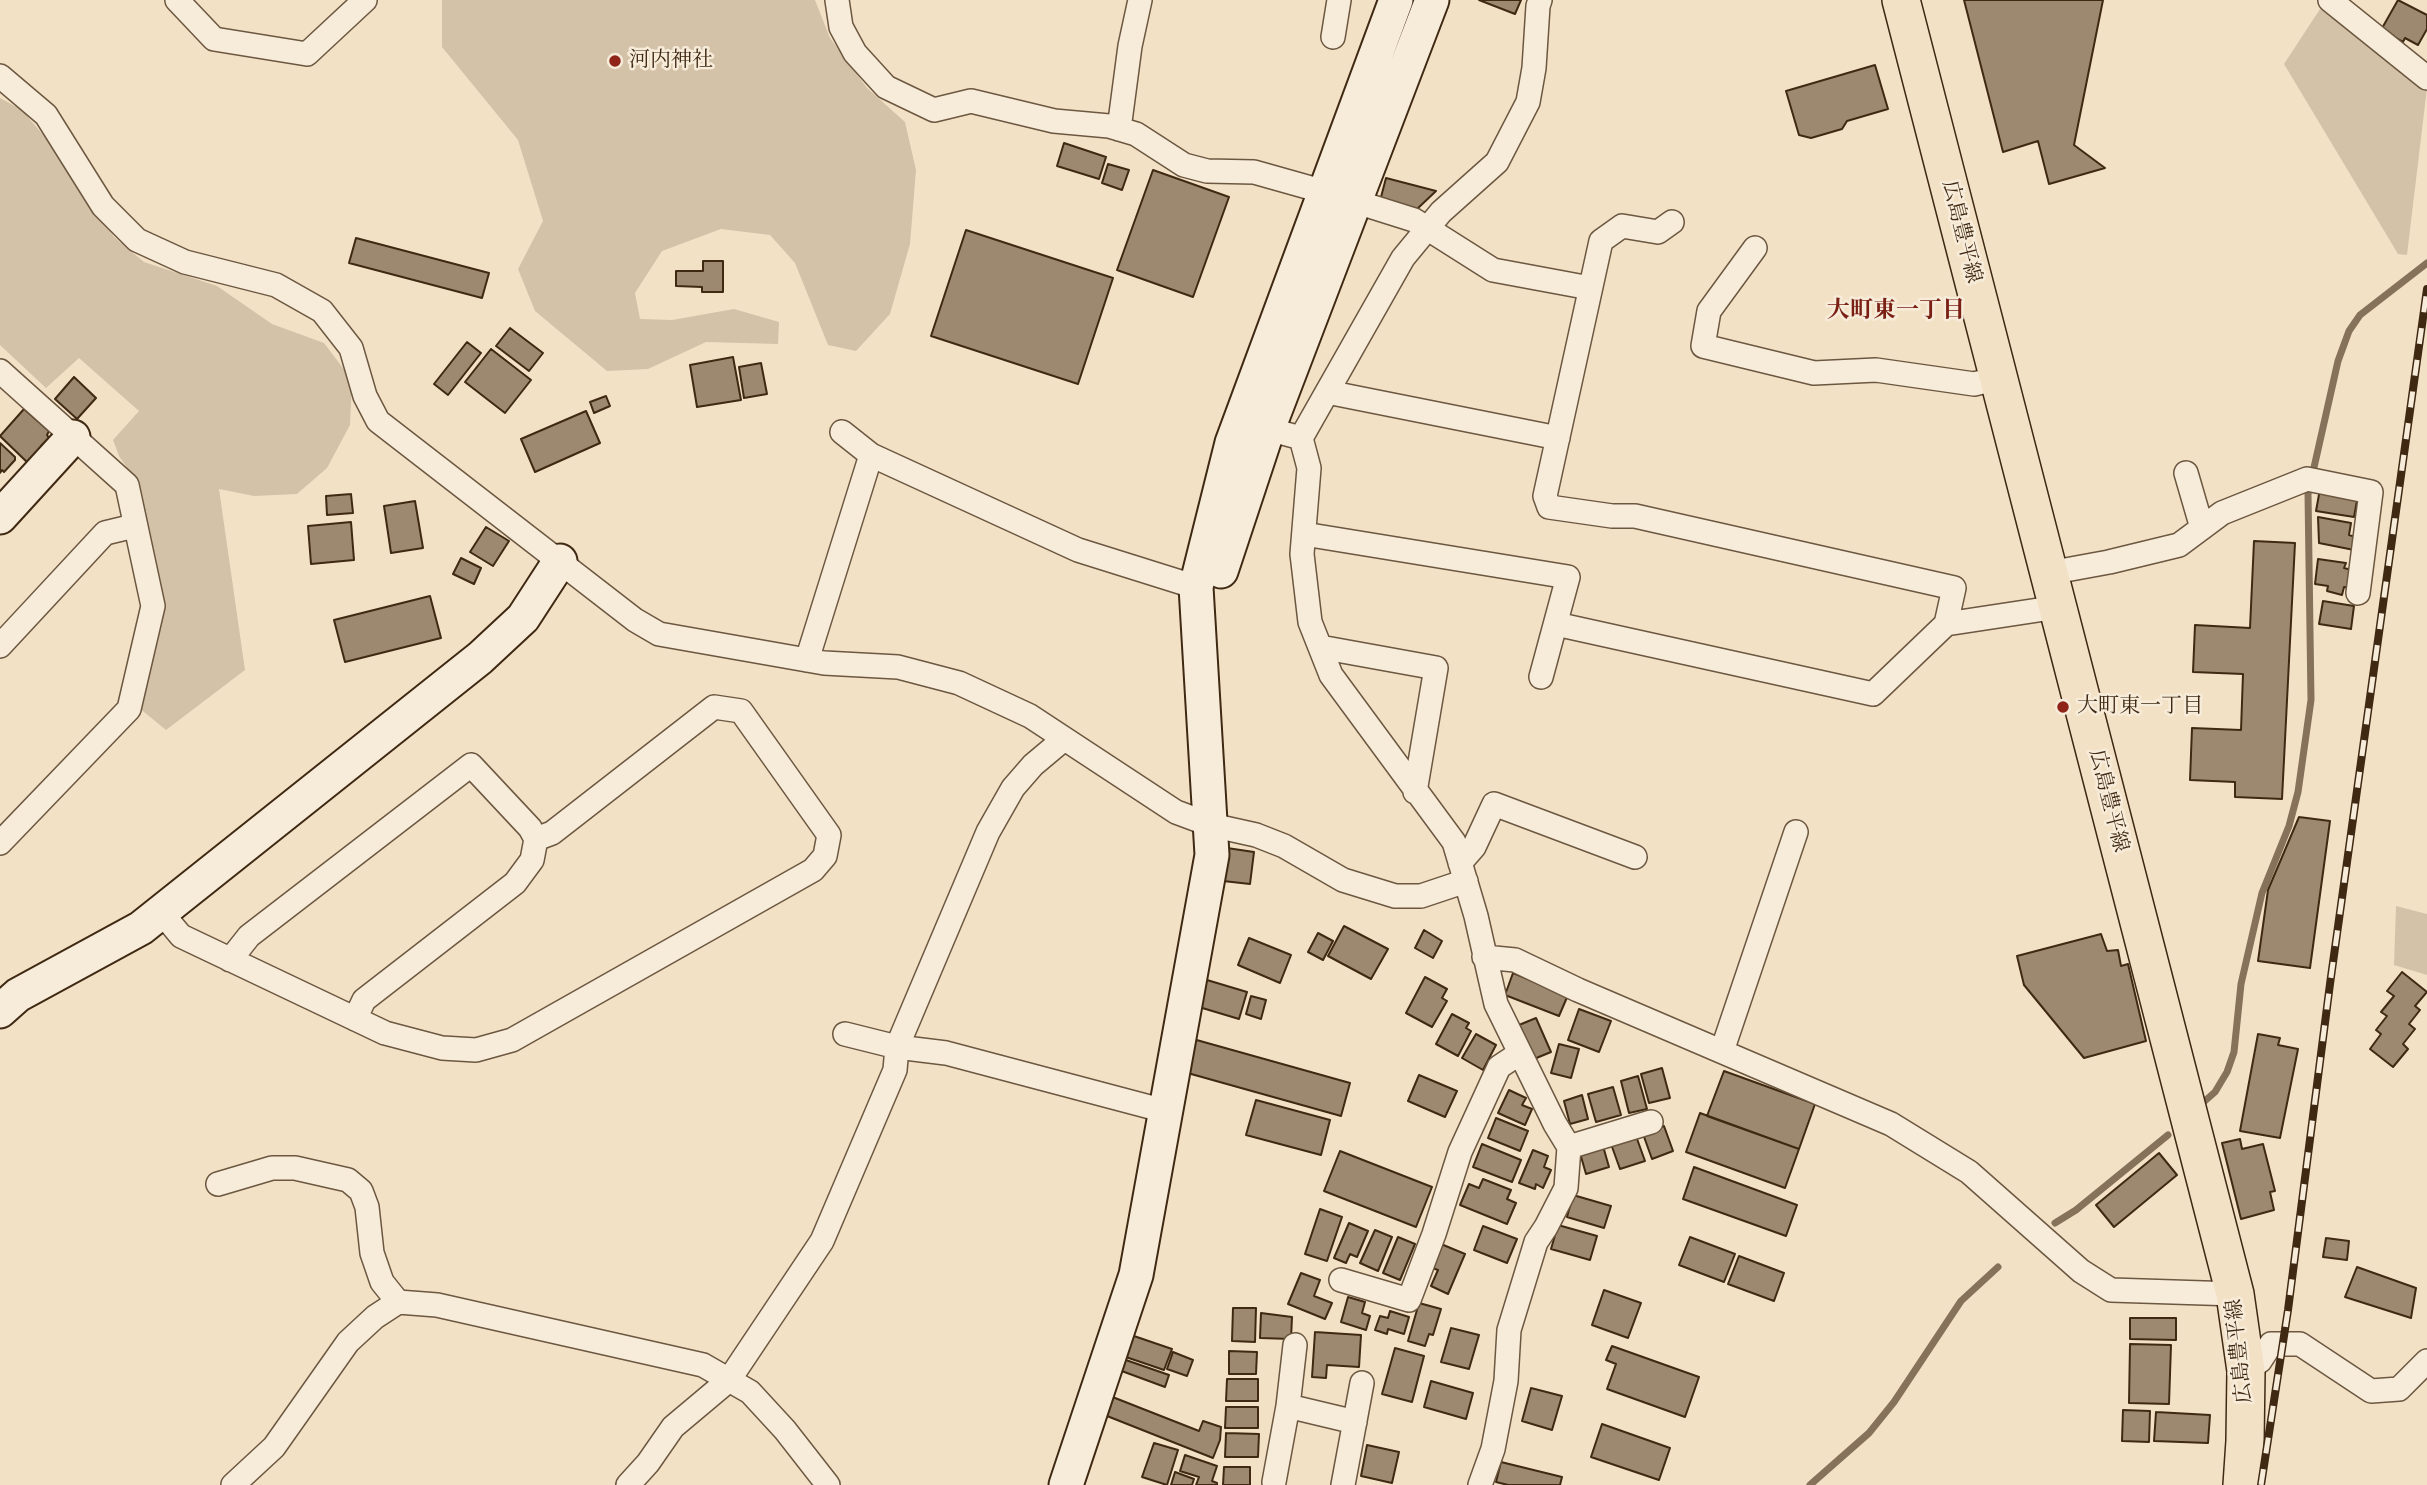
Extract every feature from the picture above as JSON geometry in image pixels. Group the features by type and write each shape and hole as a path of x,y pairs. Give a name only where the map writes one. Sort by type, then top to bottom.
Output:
{"main road":[{"name":"広島豊平線","path":"1901,0 2235,1294 2246,1371 2242,1485"}],"street":[{"path":"177,0 214,39 307,54 365,0"},
{"path":"837,0 841,27 855,53 886,87 934,110 971,101 1054,121 1119,129 1136,134 1184,165 1207,171 1254,172 1413,220 1493,270 1590,288"},
{"path":"1119,129 1130,46 1140,0"},
{"path":"1333,37 1339,0"},
{"path":"1200,633 1268,429 1340,197 1396,0"},
{"path":"1066,1485 1136,1275 1212,855 1196,587 1232,443 1340,197 1432,0"},
{"path":"1480,1485 1493,1449 1506,1381 1509,1330 1536,1242 1566,1188 1569,1147 1496,1004 1476,916 1454,842 1331,675 1310,622 1302,554 1309,468 1301,438 1403,258 1441,212 1497,162 1528,102 1540,0"},
{"path":"2330,0 2427,78"},
{"path":"0,76 46,115 103,206 137,240 185,262 276,285 322,311 351,348 365,396 379,421 635,620 659,634 807,660 898,667 959,683 1030,716 1176,812 1210,825 1256,835 1284,846 1343,880 1395,896 1421,896 1463,872 1494,804 1635,857"},
{"path":"1672,222 1658,232 1622,226 1601,242 1545,496 1549,507 1612,516 1635,516 1954,588 1946,624"},
{"path":"1755,248 1709,311 1703,346 1814,373 1877,370 1974,384 1998,378"},
{"path":"0,371 127,485 153,606 129,709 0,843"},
{"path":"1327,392 1558,438"},
{"path":"1268,429 1301,438"},
{"path":"842,432 871,455 1078,550 1196,587"},
{"path":"0,517 74,437"},
{"path":"807,660 871,455"},
{"path":"2186,473 2202,528"},
{"path":"1556,624 1874,694 1946,624 2053,590 2109,562 2179,545 2222,513 2312,479 2371,492 2358,593"},
{"path":"0,646 105,533 134,526"},
{"path":"1304,534 1567,578 1541,677"},
{"path":"0,1011 18,995 141,928 480,658 523,618 560,561"},
{"path":"1320,647 1436,668 1416,792"},
{"path":"161,912 181,936 385,1033 442,1048 476,1050 512,1040 813,870 825,856 829,835 741,711 714,707 552,833 536,839"},
{"path":"628,1485 648,1463 673,1427 729,1380 822,1241 895,1070 897,1046 988,832 1013,788 1033,765 1064,739"},
{"path":"230,960 249,936 471,765 530,828 536,839 532,860 515,883 364,1000 355,1019"},
{"path":"1722,1051 1796,832"},
{"path":"1484,957 1515,960 1578,990 1891,1124 1969,1172 2081,1271 2111,1290 2235,1294"},
{"path":"845,1034 897,1046 946,1053 1166,1111"},
{"path":"1341,1280 1409,1300 1434,1234 1460,1152 1499,1067 1520,1053"},
{"path":"1569,1147 1651,1122"},
{"path":"218,1184 272,1168 295,1168 348,1180 361,1191 367,1207 372,1254 382,1282 398,1301"},
{"path":"233,1485 274,1447 348,1342 374,1317 398,1301 437,1305 702,1365 750,1392 785,1430 828,1485"},
{"path":"2246,1371 2260,1361 2271,1345 2300,1344 2371,1391 2399,1389 2427,1361"},
{"path":"1274,1482 1288,1406 1295,1345"},
{"path":"1343,1485 1362,1382"},
{"path":"1288,1406 1355,1422"}],"shaded area":[{"path":"442,0 815,0 830,38 867,88 905,122 916,170 910,244 890,314 856,351 828,345 795,263 770,235 721,229 662,251 635,293 640,319 672,320 734,309 779,322 778,344 706,342 648,369 607,371 535,311 518,269 543,221 518,140 442,47"},
{"path":"2320,9 2427,88 2407,255 2398,254 2284,64"},
{"path":"0,98 22,110 60,155 114,237 144,262 217,286 272,324 324,343 352,380 350,425 327,468 297,494 254,496 219,489 245,670 166,730 133,703 156,608 136,481 119,456 113,440 139,411 79,358 46,388 0,345"},
{"path":"2396,906 2427,914 2427,975 2394,965"}],"building":[{"path":"1479,0 1521,0 1515,14"},
{"path":"1964,0 2103,0 2074,145 2105,168 2049,184 2038,141 2003,152"},
{"path":"2398,0 2427,15 2427,29 2418,45 2405,38 2403,42 2381,30"},
{"path":"1875,65 1888,109 1847,121 1842,129 1811,138 1799,135 1786,91"},
{"path":"1064,143 1106,157 1099,179 1057,166"},
{"path":"1108,164 1129,170 1122,190 1102,183"},
{"path":"1153,170 1229,197 1193,297 1117,270"},
{"path":"1386,178 1436,191 1416,210 1380,201"},
{"path":"966,230 1113,278 1078,384 931,336"},
{"path":"356,238 489,273 482,298 349,263"},
{"path":"703,261 723,261 723,292 702,292 702,287 676,286 676,271 703,271"},
{"path":"510,328 543,353 529,371 496,346"},
{"path":"467,342 481,353 448,395 434,384"},
{"path":"491,349 531,380 505,413 465,382"},
{"path":"733,357 741,400 697,407 690,365"},
{"path":"761,363 767,394 744,398 739,367"},
{"path":"74,377 96,398 77,419 55,399"},
{"path":"606,396 610,406 594,413 590,402"},
{"path":"24,409 49,431 49,438 41,446 43,449 29,464 0,436"},
{"path":"586,411 600,443 535,472 521,439"},
{"path":"0,443 15,460 0,473"},
{"path":"2320,489 2358,495 2354,517 2316,511"},
{"path":"351,494 353,513 327,515 326,496"},
{"path":"415,501 423,548 391,553 384,506"},
{"path":"2318,517 2351,523 2349,535 2356,537 2354,550 2319,543"},
{"path":"351,522 354,560 311,564 308,526"},
{"path":"486,527 509,541 493,566 470,552"},
{"path":"2254,541 2295,543 2282,799 2235,797 2235,782 2190,780 2192,728 2241,730 2243,674 2193,672 2195,625 2250,628"},
{"path":"461,558 481,568 474,584 453,574"},
{"path":"2318,559 2346,563 2344,568 2352,570 2349,588 2344,587 2342,595 2327,591 2328,586 2315,584"},
{"path":"430,596 441,638 345,662 334,620"},
{"path":"2323,601 2354,606 2351,629 2319,624"},
{"path":"2299,817 2330,821 2310,968 2258,961 2268,890"},
{"path":"1227,848 1254,852 1250,884 1223,881"},
{"path":"1344,926 1388,949 1371,979 1328,956"},
{"path":"1424,930 1442,941 1433,958 1415,948"},
{"path":"1318,933 1333,941 1323,960 1308,952"},
{"path":"2101,934 2107,951 2118,950 2121,966 2128,964 2146,1041 2084,1058 2024,985 2017,956"},
{"path":"1249,938 1291,955 1280,983 1238,965"},
{"path":"2402,972 2427,992 2415,1006 2420,1010 2409,1024 2415,1029 2403,1044 2408,1049 2393,1067 2370,1049 2381,1034 2376,1030 2387,1016 2381,1012 2394,996 2387,991"},
{"path":"1513,973 1568,995 1559,1016 1505,995"},
{"path":"1425,977 1447,989 1442,998 1447,1001 1432,1027 1406,1013"},
{"path":"1207,980 1247,992 1239,1019 1199,1007"},
{"path":"1251,996 1266,1000 1261,1019 1246,1014"},
{"path":"1579,1009 1611,1021 1599,1052 1568,1040"},
{"path":"1452,1014 1469,1023 1466,1028 1471,1031 1458,1056 1436,1044"},
{"path":"1536,1018 1551,1052 1534,1059 1519,1025"},
{"path":"1476,1034 1496,1045 1483,1070 1462,1058"},
{"path":"2258,1034 2280,1038 2278,1045 2298,1049 2280,1138 2240,1131"},
{"path":"1193,1039 1350,1083 1341,1116 1184,1072"},
{"path":"1559,1044 1579,1049 1571,1078 1551,1073"},
{"path":"1662,1068 1670,1098 1649,1103 1641,1074"},
{"path":"1724,1071 1815,1104 1799,1149 1707,1116"},
{"path":"1419,1075 1457,1091 1445,1117 1408,1101"},
{"path":"1638,1076 1647,1109 1629,1113 1621,1081"},
{"path":"1613,1087 1621,1115 1596,1122 1588,1094"},
{"path":"1509,1090 1526,1098 1522,1105 1532,1109 1525,1125 1498,1113"},
{"path":"1582,1095 1588,1119 1570,1124 1564,1101"},
{"path":"1256,1100 1330,1120 1321,1155 1246,1135"},
{"path":"1700,1113 1799,1149 1785,1188 1686,1152"},
{"path":"1496,1118 1528,1131 1520,1151 1488,1138"},
{"path":"1664,1126 1673,1151 1652,1159 1643,1134"},
{"path":"1636,1136 1645,1161 1620,1169 1611,1144"},
{"path":"2240,1139 2242,1149 2263,1144 2275,1191 2270,1192 2274,1210 2241,1219 2222,1143"},
{"path":"1482,1144 1521,1160 1512,1182 1473,1167"},
{"path":"1603,1146 1609,1167 1586,1174 1580,1153"},
{"path":"1533,1150 1548,1156 1544,1167 1551,1170 1543,1188 1536,1184 1535,1189 1519,1183"},
{"path":"1340,1151 1432,1187 1416,1227 1324,1191"},
{"path":"2159,1153 2177,1175 2114,1227 2096,1205"},
{"path":"1694,1167 1797,1205 1786,1236 1683,1199"},
{"path":"1483,1179 1511,1190 1507,1199 1516,1203 1507,1224 1460,1205 1469,1184 1479,1188"},
{"path":"1573,1195 1611,1206 1604,1228 1567,1217"},
{"path":"1320,1209 1342,1217 1327,1261 1305,1254"},
{"path":"1349,1223 1368,1231 1357,1257 1350,1254 1346,1263 1334,1258"},
{"path":"1558,1225 1597,1236 1590,1260 1551,1249"},
{"path":"1483,1226 1517,1239 1507,1263 1474,1250"},
{"path":"1375,1230 1392,1237 1378,1271 1360,1263"},
{"path":"1398,1237 1415,1244 1400,1280 1383,1273"},
{"path":"1690,1237 1735,1254 1724,1282 1679,1265"},
{"path":"2326,1238 2349,1241 2347,1260 2323,1257"},
{"path":"1441,1244 1465,1254 1448,1294 1431,1286 1438,1270 1432,1268"},
{"path":"1739,1256 1784,1273 1774,1301 1728,1284"},
{"path":"2357,1267 2416,1288 2411,1318 2345,1297"},
{"path":"1301,1273 1320,1280 1314,1296 1332,1303 1325,1319 1288,1304"},
{"path":"1604,1290 1641,1303 1628,1338 1592,1325"},
{"path":"1348,1297 1365,1302 1362,1313 1370,1316 1366,1330 1341,1322"},
{"path":"1419,1303 1441,1309 1433,1335 1429,1334 1425,1346 1408,1341"},
{"path":"1233,1308 1256,1308 1255,1342 1232,1341"},
{"path":"1390,1311 1409,1317 1404,1334 1388,1329 1387,1334 1375,1330 1380,1316 1388,1318"},
{"path":"1261,1313 1292,1317 1291,1339 1260,1338"},
{"path":"2130,1318 2176,1318 2176,1340 2130,1339"},
{"path":"1451,1328 1479,1335 1469,1369 1441,1362"},
{"path":"1315,1332 1361,1335 1359,1367 1327,1365 1326,1378 1312,1377"},
{"path":"1131,1335 1172,1349 1164,1370 1123,1356"},
{"path":"2130,1344 2171,1345 2169,1404 2129,1403"},
{"path":"1612,1346 1699,1377 1685,1417 1607,1389 1616,1364 1606,1360"},
{"path":"1395,1348 1424,1356 1412,1402 1382,1394"},
{"path":"1229,1351 1257,1352 1256,1374 1229,1374"},
{"path":"1173,1352 1193,1360 1187,1376 1167,1369"},
{"path":"1123,1359 1169,1375 1165,1387 1119,1370"},
{"path":"1227,1379 1258,1379 1258,1401 1226,1401"},
{"path":"1431,1381 1473,1393 1466,1419 1424,1407"},
{"path":"1531,1388 1562,1396 1552,1430 1522,1421"},
{"path":"1110,1396 1199,1431 1203,1421 1221,1427 1220,1440 1213,1458 1102,1414"},
{"path":"1226,1407 1258,1407 1258,1428 1225,1428"},
{"path":"2123,1410 2150,1411 2149,1442 2122,1441"},
{"path":"2156,1412 2210,1415 2208,1443 2154,1441"},
{"path":"1602,1424 1670,1448 1659,1480 1591,1457"},
{"path":"1226,1433 1259,1434 1258,1457 1225,1457"},
{"path":"1154,1443 1178,1450 1167,1485 1142,1477"},
{"path":"1367,1445 1399,1452 1392,1483 1361,1476"},
{"path":"1185,1455 1217,1466 1212,1481 1217,1485 1196,1485 1199,1477 1180,1471"},
{"path":"1501,1462 1562,1477 1560,1485 1508,1485 1496,1482"},
{"path":"1224,1467 1250,1467 1250,1485 1223,1485"},
{"path":"1175,1472 1194,1479 1192,1485 1171,1485"}],"waterway":[{"path":"2198,1107 2215,1092 2227,1072 2234,1052 2241,984 2262,893 2289,826 2298,792 2311,700 2308,494 2338,361 2349,331 2360,315 2427,263"},
{"path":"2055,1223 2076,1210 2168,1135"},
{"path":"1810,1485 1869,1433 1894,1402 1961,1301 1998,1267"}],"railway":[{"path":"2261,1485 2288,1310 2330,984 2427,289"}],"place":[{"name":"河内神社","path":"615,61"},
{"name":"大町東一丁目","path":"2063,707"}],"district":[{"name":"大町東一丁目","path":"1896,311"}]}
